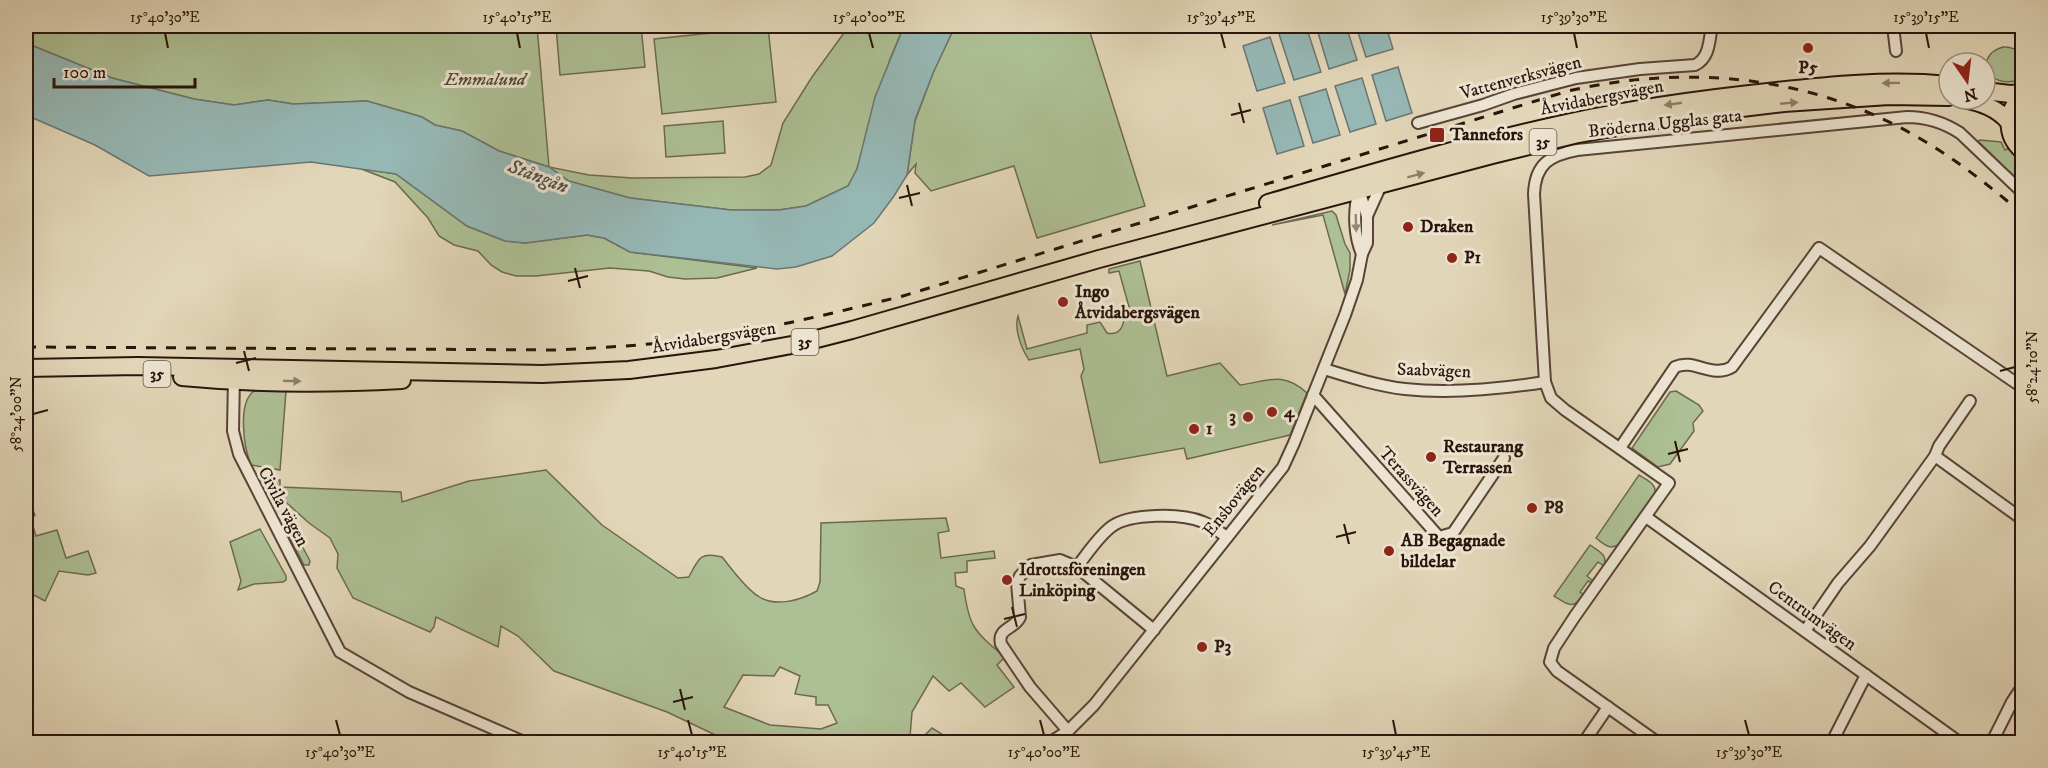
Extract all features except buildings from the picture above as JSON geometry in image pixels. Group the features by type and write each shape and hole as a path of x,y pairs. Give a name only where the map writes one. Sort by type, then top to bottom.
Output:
{"main road":[{"name":"Åtvidabergsvägen","path":"26,368 234,374 426,370 502,374 629,370 693,363 808,341 898,317 1549,127 1657,106 1731,96 1840,85 1907,82 1937,84"},
{"path":"1997,92 2022,94"},
{"path":"2022,94 2012,108 2009,122 2013,139 2022,150"},
{"name":"Åtvidabergsvägen","path":"1358,184 1381,184 1535,144 1670,118 1731,109 1833,99 1937,97"},
{"path":"1997,111 2009,122"}],"street":[{"name":"Vattenverksvägen","path":"1418,123 1576,78 1695,65 1706,55 1712,26"},
{"path":"1893,26 1896,51"},
{"name":"Bröderna Ugglas gata","path":"1646,517 1669,483 1564,410 1551,398 1545,382 1534,184 1546,162 1558,155 1577,150 1920,117 1948,126 1960,133 2022,192"},
{"name":"Ensbovägen","path":"1051,742 1068,731 1094,705 1283,467 1324,369 1357,280 1362,254 1367,243 1367,216 1358,184"},
{"name":"Ensbovägen","path":"1358,184 1355,207 1357,243 1362,254"},
{"name":"Ensbovägen","path":"1367,216 1381,184"},
{"path":"1620,448 1675,367 1685,364 1718,372 1732,367 1819,248 2022,387"},
{"name":"Saabvägen","path":"1324,369 1405,389 1505,388 1545,382"},
{"name":"Civila vägen","path":"234,374 233,432 239,454 247,474 340,652 409,692 524,742"},
{"name":"Terassvägen","path":"1313,395 1439,537 1447,537 1453,533 1504,458"},
{"path":"1804,631 1838,584 1870,546 1935,456 1939,446 1970,401"},
{"path":"1935,456 2022,519"},
{"path":"1077,567 1110,528 1127,520 1166,516 1192,519 1203,522 1227,537"},
{"path":"1646,517 1575,616 1551,655 1550,662 1557,671 1657,742"},
{"name":"Centrumvägen","path":"1646,517 1959,742"},
{"path":"1068,731 1030,687 1001,644 1003,631 1018,622 1020,617 1017,583 1020,576 1031,565 1060,560 1077,567 1154,630"},
{"path":"1832,742 1866,675"},
{"path":"1992,742 2022,687"},
{"path":"1584,742 1608,707"}],"green space":[{"name":"Emmalund","path":"26,26 537,26 549,167 499,151 462,131 435,125 422,117 367,101 293,104 268,100 234,105 194,99 112,78 26,43"},
{"path":"556,26 641,26 645,67 560,75"},
{"path":"849,26 904,26 890,59 857,169 848,186 806,206 779,210 731,210 630,198 568,181 549,167 589,175 632,178 745,177 759,174 771,165 783,123 812,77"},
{"path":"955,26 1088,26 1145,206 1037,238 1014,166 931,191 915,173 916,164 907,175 915,121 933,73"},
{"path":"768,27 776,102 662,114 654,39"},
{"path":"2008,47 2019,53 2022,66 2022,71 2019,73 2020,80 2008,82 1997,79 1997,51 1994,51"},
{"path":"723,121 725,153 666,157 664,126"},
{"path":"1978,141 2001,142 2005,150 2010,148 2022,160 2022,183"},
{"path":"359,168 396,174 467,226 505,241 525,243 587,235 604,238 630,252 757,268 717,278 685,279 649,271 610,268 516,276 502,272 491,265 478,251 454,245 439,236 428,218 395,182"},
{"path":"1332,211 1336,215 1350,253 1350,270 1345,294 1323,215 1272,225"},
{"path":"1140,261 1167,376 1220,363 1240,385 1275,379 1290,382 1307,393 1290,435 1187,459 1184,448 1100,463 1081,376 1084,369 1080,349 1029,360 1019,338 1017,321 1018,316 1027,349 1087,333 1087,325 1100,322 1107,333 1118,332 1122,327 1124,316 1131,314 1119,271 1109,273 1109,269"},
{"path":"271,388 286,391 280,470 251,465 244,437 245,405 249,397 254,391"},
{"path":"1676,391 1699,405 1703,411 1693,423 1694,431 1670,464 1658,467 1632,448 1670,392"},
{"path":"546,470 602,525 678,578 689,577 698,561 704,556 715,555 722,557 753,593 772,602 796,600 817,591 820,582 821,523 946,518 949,531 938,533 941,558 994,551 995,558 967,561 967,572 955,573 956,586 964,589 968,613 975,628 1005,657 997,665 1014,687 985,707 961,683 949,691 933,676 912,712 910,737 924,736 932,728 950,742 730,742 667,712 554,671 518,636 501,626 498,647 436,617 434,627 430,632 353,598 337,568 338,554 330,538 309,523 260,479 280,480 280,487 401,492 402,502 469,481","holes":["780,667 800,676 795,694 816,697 816,705 828,705 837,723 821,729 770,725 724,707 743,675 774,676"]},
{"path":"1639,475 1653,485 1655,494 1618,545 1607,546 1596,538"},
{"path":"33,510 35,515 31,520 36,536 57,530 66,558 88,551 96,573 88,575 59,571 45,601 26,591 26,512"},
{"path":"286,521 290,523 310,561 309,565 304,565 284,526"},
{"path":"260,529 286,576 286,580 254,584 238,590 241,581 230,542"},
{"path":"1590,545 1604,556 1604,566 1598,562 1587,576 1593,581 1592,583 1588,581 1580,592 1584,595 1577,603 1567,604 1554,596"}],"water":[{"name":"Stångån","path":"904,26 955,26 933,73 915,120 907,175 874,223 832,256 796,267 777,269 630,252 604,238 587,235 525,243 505,241 467,226 396,174 311,162 149,176 95,145 26,115 26,43 112,78 194,99 234,105 268,100 293,104 367,101 422,117 435,125 462,131 499,151 549,167 569,181 630,198 731,210 779,210 806,206 848,186 857,169 875,97"},
{"path":"1306,26 1321,72 1294,80 1279,34"},
{"path":"1316,26 1346,26 1357,60 1329,69"},
{"path":"1356,26 1386,26 1393,49 1366,57"},
{"path":"1270,37 1285,83 1257,91 1243,46"},
{"path":"1398,67 1412,113 1386,121 1372,75"},
{"path":"1362,78 1376,124 1350,132 1335,86"},
{"path":"1326,89 1340,135 1313,143 1299,97"},
{"path":"1290,100 1304,146 1277,154 1263,108"}],"railway":[{"path":"26,347 559,350 719,336 788,323 903,296 1568,91 1658,78 1703,77 1748,81 1792,88 1836,100 1878,117 1933,146 1972,173 2022,213"}],"place":[{"name":"P5","path":"1808,48"},
{"name":"Tannefors","path":"1437,135"},
{"name":"Draken","path":"1408,227"},
{"name":"P1","path":"1452,258"},
{"name":"Ingo Åtvidabergsvägen","path":"1063,302"},
{"name":"4","path":"1272,412"},
{"name":"3","path":"1248,417"},
{"name":"1","path":"1194,429"},
{"name":"Restaurang Terrassen","path":"1431,457"},
{"name":"P8","path":"1532,508"},
{"name":"AB Begagnade bildelar","path":"1389,551"},
{"name":"Idrottsföreningen Linköping","path":"1007,580"},
{"name":"P3","path":"1202,647"}]}
